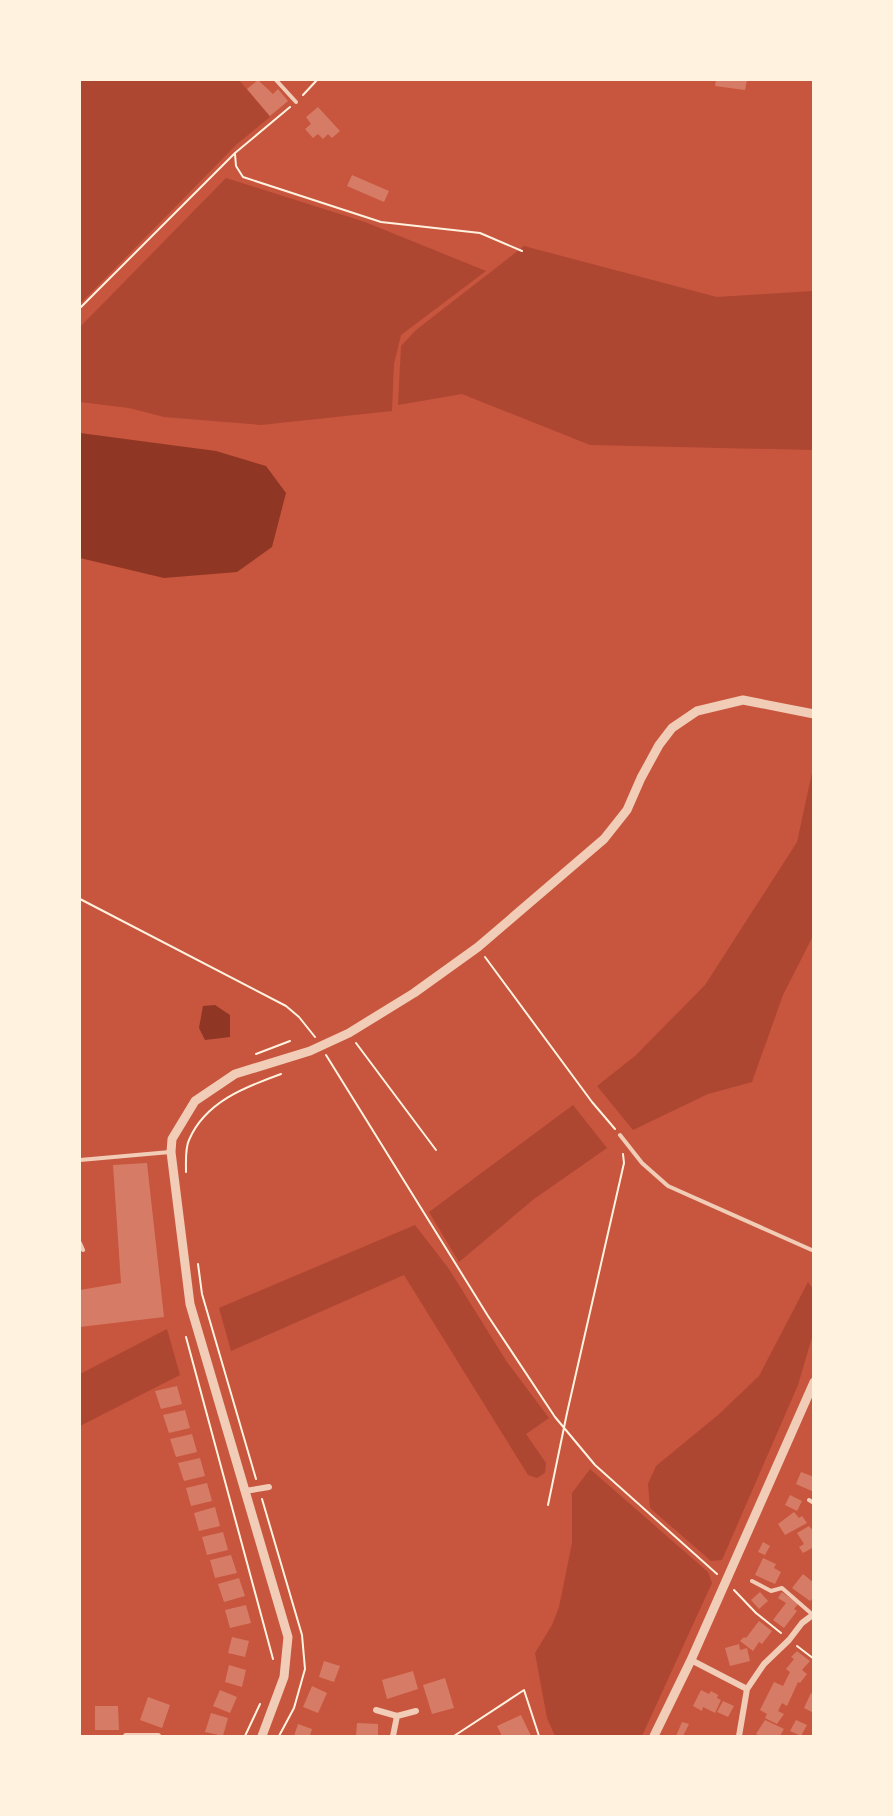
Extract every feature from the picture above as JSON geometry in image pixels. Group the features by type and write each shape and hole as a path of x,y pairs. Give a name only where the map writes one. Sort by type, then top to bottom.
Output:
{"street":[{"path":"262,1737 285,1677 288,1637 190,1304 171,1152 172,1139 195,1101 235,1074 310,1051 349,1034 414,993 478,947 604,839 627,810 641,778 672,728 698,711 743,700 813,714"},
{"path":"654,1737 691,1660 813,1382"},
{"path":"245,1491 269,1487"},
{"path":"739,1737 747,1689 764,1664 789,1640 802,1623 813,1615"},
{"path":"691,1660 747,1689"},
{"path":"376,1710 397,1716 416,1711"},
{"path":"393,1737 397,1716"},
{"path":"126,1737 158,1737"}],"lane":[{"path":"276,80 296,102"},
{"path":"620,1135 642,1163 668,1186 813,1251"},
{"path":"80,1160 171,1152"},
{"path":"80,1243 83,1250"},
{"path":"752,1581 771,1591 782,1588 813,1615"}],"path":[{"path":"80,308 235,153 296,102 317,80"},
{"path":"235,153 236,166 243,177 381,222 480,233 522,251"},
{"path":"80,899 286,1006 310,1029 488,1316 563,1429 595,1465 705,1561 756,1613 813,1659"},
{"path":"478,947 592,1102 620,1135 624,1163 563,1429 548,1505"},
{"path":"349,1034 436,1150"},
{"path":"248,1057 290,1041"},
{"path":"188,1182 188,1142 207,1112 244,1087 285,1072"},
{"path":"198,1260 202,1294"},
{"path":"186,1337 274,1663"},
{"path":"454,1737 524,1690 539,1737"},
{"path":"245,1737 263,1697"}],"shaded area":[{"path":"80,80 239,80 270,117 237,144 80,304"},
{"path":"226,178 365,222 486,271 401,335 394,364 392,411 261,425 164,417 129,408 80,402 80,327"},
{"path":"524,246 717,297 813,291 813,450 590,445 462,394 398,405 401,346 416,330"},
{"path":"80,433 216,451 266,466 286,493 272,547 237,572 164,578 80,558"},
{"path":"813,768 813,936 783,995 752,1082 708,1094 633,1130 597,1086 635,1056 705,985 797,842"},
{"path":"215,1005 230,1015 230,1037 205,1040 199,1028 203,1006"},
{"path":"573,1105 607,1148 534,1199 459,1262 429,1212"},
{"path":"415,1225 449,1269 507,1362 549,1418 526,1434 546,1463 545,1473 537,1478 528,1475 404,1275 231,1351 219,1308"},
{"path":"808,1282 813,1289 813,1334 798,1385 722,1560 711,1561 650,1508 648,1484 656,1466 718,1415 759,1376"},
{"path":"167,1329 180,1375 80,1426 80,1374"},
{"path":"590,1469 708,1572 712,1583 642,1736 555,1736 547,1718 535,1653 552,1625 559,1607 572,1543 572,1493"}],"building":[{"path":"258,80 273,94 278,89 288,101 270,116 247,89"},
{"path":"716,80 747,80 745,90 715,86"},
{"path":"318,107 340,131 332,138 328,134 323,139 318,134 313,138 305,129 311,124 306,117"},
{"path":"352,175 389,191 384,202 347,186"},
{"path":"147,1163 164,1317 80,1327 80,1290 121,1283 113,1165"},
{"path":"177,1386 182,1404 161,1409 155,1391"},
{"path":"185,1410 190,1428 169,1433 163,1415"},
{"path":"192,1434 197,1452 176,1457 170,1439"},
{"path":"200,1458 205,1476 184,1481 178,1463"},
{"path":"801,1472 814,1477 814,1492 796,1484"},
{"path":"207,1483 212,1501 191,1506 186,1488"},
{"path":"790,1495 802,1501 797,1511 785,1505"},
{"path":"215,1507 220,1526 199,1531 194,1513"},
{"path":"794,1512 799,1518 802,1516 807,1523 785,1535 778,1524"},
{"path":"809,1526 814,1532 814,1547 803,1553 799,1547 804,1544 797,1533"},
{"path":"223,1532 228,1550 207,1555 202,1537"},
{"path":"763,1542 770,1546 765,1555 758,1552"},
{"path":"231,1555 237,1573 215,1578 210,1560"},
{"path":"763,1558 776,1564 774,1568 781,1572 775,1584 755,1575"},
{"path":"803,1574 814,1583 814,1597 810,1601 792,1588"},
{"path":"239,1578 245,1596 224,1602 218,1584"},
{"path":"760,1592 768,1601 759,1609 751,1600"},
{"path":"782,1592 798,1604 794,1609 797,1611 784,1628 773,1620 786,1603 778,1598"},
{"path":"246,1605 251,1623 230,1628 225,1610"},
{"path":"759,1621 772,1631 762,1644 759,1642 753,1651 740,1641 746,1638"},
{"path":"232,1637 249,1641 245,1657 228,1653"},
{"path":"739,1644 740,1650 747,1648 750,1661 730,1666 725,1648"},
{"path":"797,1651 810,1661 802,1670 807,1674 800,1683 798,1682 787,1706 782,1703 778,1711 784,1714 777,1724 765,1718 767,1714 760,1710 774,1682 783,1686 790,1672 786,1669 794,1659 791,1657"},
{"path":"324,1661 340,1666 334,1682 319,1677"},
{"path":"229,1665 246,1670 242,1687 225,1682"},
{"path":"413,1671 418,1689 387,1699 382,1680"},
{"path":"445,1678 454,1708 432,1714 423,1685"},
{"path":"312,1686 327,1693 318,1713 303,1707"},
{"path":"220,1690 237,1697 230,1713 213,1706"},
{"path":"701,1690 709,1694 711,1691 718,1695 717,1698 721,1700 715,1713 703,1707 702,1711 693,1706"},
{"path":"811,1693 814,1695 814,1713 804,1708"},
{"path":"148,1697 170,1705 162,1728 140,1720"},
{"path":"723,1701 734,1706 728,1717 717,1712"},
{"path":"95,1706 118,1706 119,1730 95,1730"},
{"path":"211,1713 228,1718 223,1736 205,1732"},
{"path":"521,1715 531,1736 502,1736 497,1726"},
{"path":"765,1720 784,1729 780,1736 756,1734"},
{"path":"796,1720 807,1725 801,1736 790,1731"},
{"path":"682,1722 689,1724 683,1736 676,1736"},
{"path":"357,1723 378,1724 378,1736 356,1736"},
{"path":"298,1724 312,1729 310,1736 294,1736"}]}
